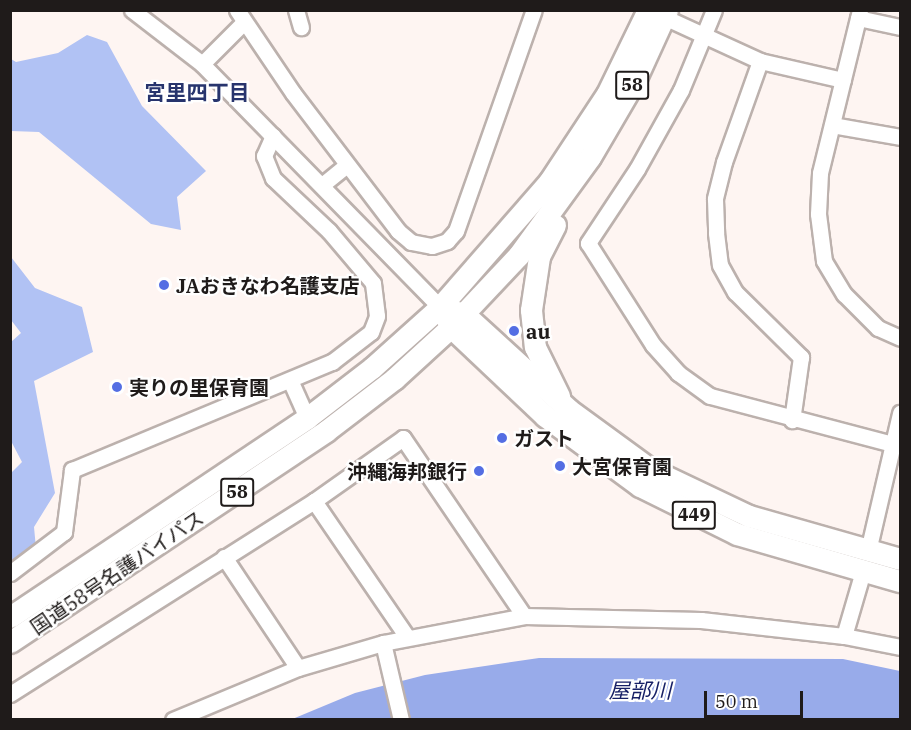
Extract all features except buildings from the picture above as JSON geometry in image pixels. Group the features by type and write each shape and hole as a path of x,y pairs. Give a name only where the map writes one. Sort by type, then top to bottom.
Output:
{"highway":[{"name":"国道58号名護バイパス","path":"10,642 326,431 394,380 458,321 518,255 565,194 611,122 660,13"},
{"name":"国道58号名護バイパス","path":"10,617 307,418 372,368 441,307 555,174 660,13"},
{"path":"565,194 561,216 539,257 531,310 535,347 569,410"},
{"name":"449","path":"441,307 569,410 650,469 716,502 866,561 900,581"},
{"name":"449","path":"458,321 545,416 640,486 737,534 866,561 900,559"}],"street":[{"path":"132,10 202,64 441,307"},
{"path":"296,10 301,27"},
{"path":"202,64 240,16 347,165 411,242 432,246 447,241 456,231 534,10"},
{"path":"714,10 681,90 637,169 588,243 653,345 678,373 710,396 792,420 897,445"},
{"path":"660,13 760,61 843,80"},
{"path":"900,27 859,14 820,173 818,214 824,261 844,294 878,328 900,338"},
{"path":"760,61 724,162 715,200 716,233 720,265 730,285 801,357 792,420"},
{"path":"832,125 900,137"},
{"path":"10,573 64,532 72,470 290,380 358,345 372,332 378,300 373,283 329,231 273,178 264,156 273,136"},
{"path":"322,185 347,165"},
{"path":"290,380 307,418"},
{"path":"844,636 897,445 900,413"},
{"path":"10,694 314,501 403,438 524,616"},
{"path":"314,501 407,637"},
{"path":"224,557 298,668"},
{"path":"173,720 298,668 407,637 524,616 701,620 844,636 900,647"},
{"path":"383,643 401,720"}],"shaded area":[{"path":"87,35 107,42 142,106 206,171 177,197 181,230 151,224 39,132 11,131 11,59 16,62 58,53"},
{"path":"11,257 35,288 82,307 93,352 34,381 55,493 34,527 37,559 11,580 11,473 22,462 11,441 11,342 21,333 11,320"}],"water":[{"name":"屋部川","path":"539,658 843,659 900,671 900,719 290,720 355,693 425,675"}],"place":[{"name":"JAおきなわ名護支店","path":"164,285"},
{"name":"au","path":"514,331"},
{"name":"実りの里保育園","path":"117,387"},
{"name":"ガスト","path":"502,438"},
{"name":"大宮保育園","path":"560,466"},
{"name":"沖縄海邦銀行","path":"479,471"}],"district":[{"name":"宮里四丁目","path":"197,92"}]}
